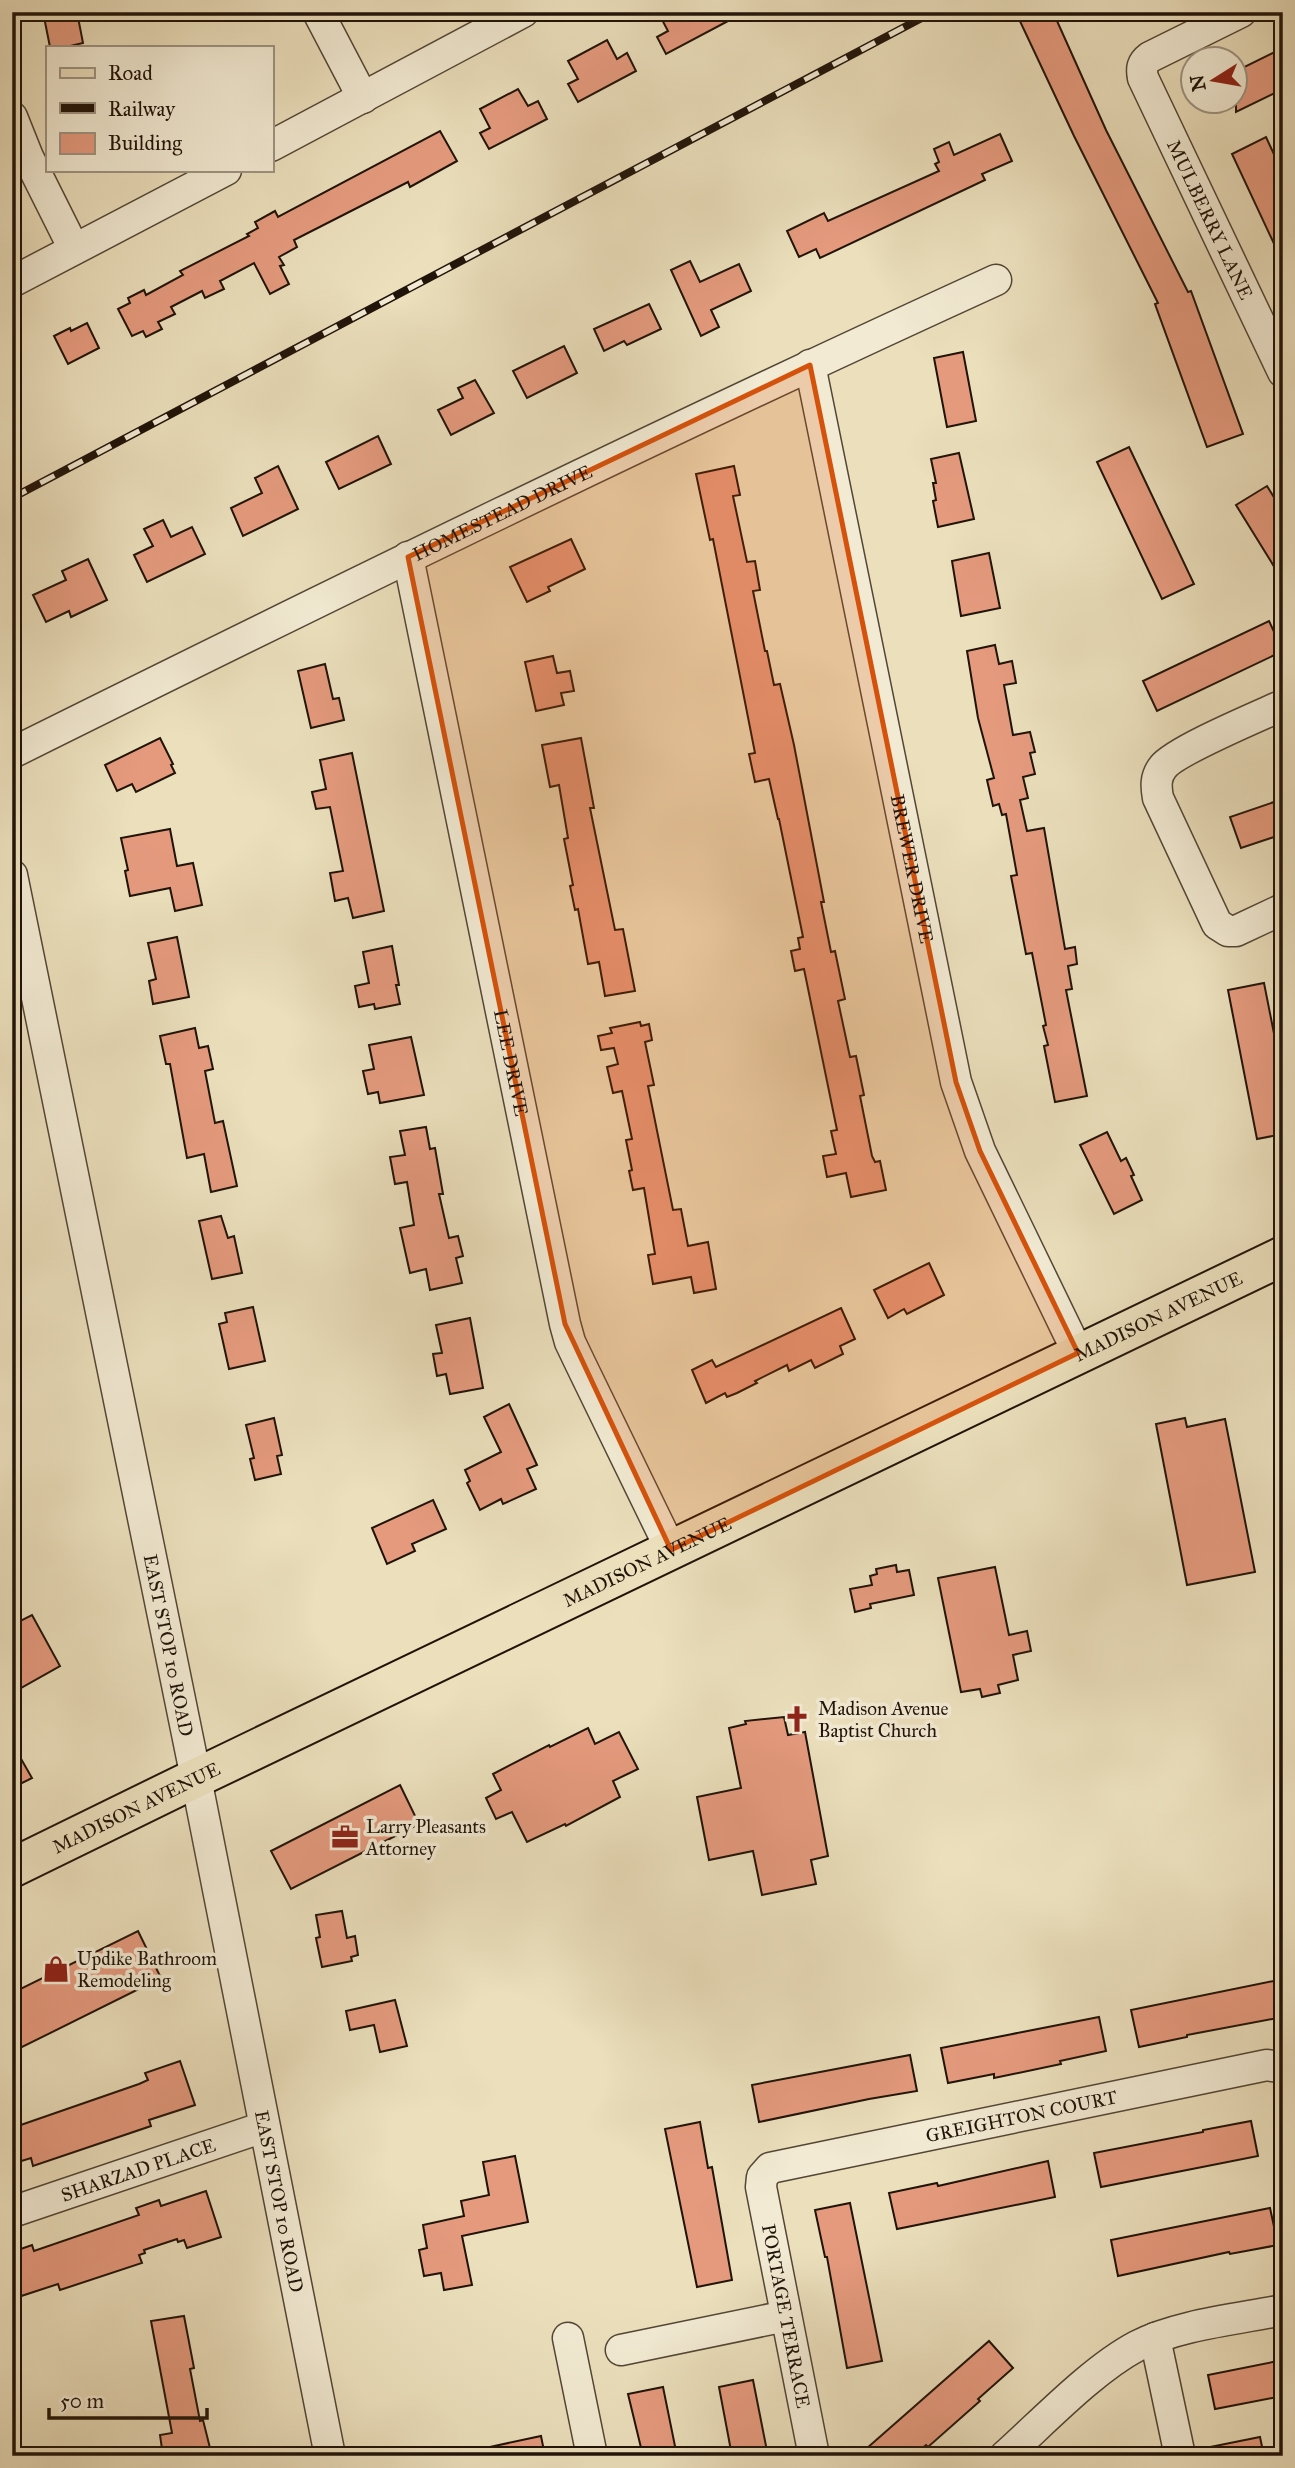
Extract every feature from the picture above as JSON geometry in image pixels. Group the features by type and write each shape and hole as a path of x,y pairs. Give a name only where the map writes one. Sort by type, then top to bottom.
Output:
{"main road":[{"name":"MADISON AVENUE","path":"12,1868 1283,1256"}],"street":[{"path":"318,12 363,98"},
{"path":"273,145 523,12"},
{"name":"MULBERRY LANE","path":"1241,12 1150,57 1142,67 1143,78 1280,357"},
{"path":"12,117 74,249"},
{"path":"12,282 222,172"},
{"name":"HOMESTEAD DRIVE","path":"12,753 408,557 810,365 996,281"},
{"name":"BREWER DRIVE","path":"810,365 956,1082 980,1150 1078,1353"},
{"name":"LEE DRIVE","path":"408,557 565,1324 580,1365 671,1549"},
{"path":"1283,705 1173,758 1159,773 1156,787 1158,798 1217,925 1228,931 1236,931 1283,909"},
{"name":"EAST STOP 10 ROAD","path":"12,875 196,1778 330,2456"},
{"name":"GREIGHTON COURT","path":"762,2176 776,2166 1267,2065 1283,2068"},
{"name":"SHARZAD PLACE","path":"12,2213 264,2126"},
{"name":"PORTAGE TERRACE","path":"762,2176 761,2188 814,2456"},
{"path":"1010,2454 1115,2359 1155,2338 1283,2310"},
{"path":"621,2350 786,2316"},
{"path":"568,2338 592,2456"},
{"path":"1155,2338 1180,2456"}],"highlighted area":[{"path":"810,365 956,1082 980,1151 1078,1353 671,1550 565,1324 408,557"}],"building":[{"path":"43,12 77,12 83,43 50,46"},
{"path":"658,12 745,12 666,54 657,37 668,31"},
{"path":"1028,12 1053,12 1106,130 1188,292 1191,291 1243,434 1207,447 1155,304 1158,303 1018,17"},
{"path":"607,40 617,59 627,53 636,71 578,102 568,84 578,79 568,61"},
{"path":"1283,48 1283,89 1250,105 1250,64"},
{"path":"518,89 528,106 538,101 547,119 489,149 480,133 490,128 480,109"},
{"path":"440,131 457,161 410,187 408,182 294,240 297,247 279,257 284,265 280,266 289,284 270,294 254,263 220,281 224,289 205,298 202,291 171,307 175,314 158,322 162,329 146,337 143,331 132,336 118,309 130,303 128,298 144,290 146,295 183,275 180,271 249,236 247,234 258,228 255,222 275,211 278,217"},
{"path":"1000,134 1012,161 982,174 985,180 820,258 816,249 799,257 787,231 824,213 828,221 939,171 935,164 939,162 934,149 949,142 954,155"},
{"path":"1266,137 1283,174 1283,263 1232,154"},
{"path":"690,261 700,282 739,264 751,291 711,310 719,327 701,336 671,270"},
{"path":"649,304 661,329 627,345 624,341 604,351 594,329"},
{"path":"87,323 99,348 68,364 54,336"},
{"path":"564,346 577,373 527,398 513,371"},
{"path":"963,352 976,421 947,427 934,358"},
{"path":"475,380 494,413 451,435 438,410 463,398 458,388"},
{"path":"378,436 391,464 339,489 326,462"},
{"path":"1129,447 1194,584 1162,599 1097,462"},
{"path":"959,453 974,519 938,527 933,501 936,500 933,483 936,483 931,459"},
{"path":"278,466 298,509 243,536 231,508 262,493 255,478"},
{"path":"734,466 740,495 733,496 747,562 755,561 760,590 753,591 765,651 774,685 780,684 824,902 821,902 831,952 835,951 845,999 838,1001 850,1057 856,1056 864,1095 860,1096 872,1156 875,1162 880,1161 886,1190 851,1197 846,1173 827,1177 823,1156 836,1154 831,1131 837,1130 804,969 795,971 791,951 800,949 798,938 803,937 769,779 755,782 749,754 755,753 713,539 710,540 696,474"},
{"path":"1267,486 1283,512 1283,581 1236,505"},
{"path":"163,520 171,537 192,527 205,554 147,582 134,555 153,546 144,529"},
{"path":"571,539 585,569 548,587 550,591 527,602 510,567"},
{"path":"989,553 1000,608 961,616 952,561"},
{"path":"88,559 107,600 71,617 69,611 46,622 33,595 66,580 62,571"},
{"path":"1269,621 1283,651 1157,711 1143,681"},
{"path":"995,645 999,664 1012,661 1016,683 1004,685 1013,735 1030,732 1035,752 1030,753 1035,774 1023,777 1028,798 1020,800 1027,831 1044,828 1065,949 1075,947 1077,964 1068,966 1072,989 1066,990 1087,1096 1055,1102 1044,1046 1048,1045 1043,1026 1046,1025 1032,953 1026,954 1011,876 1017,875 1006,814 1002,815 999,804 993,806 987,780 994,778 978,718 967,651"},
{"path":"553,656 557,673 570,671 574,691 561,693 564,705 536,711 525,662"},
{"path":"325,664 333,699 339,698 344,720 311,728 298,671"},
{"path":"160,738 175,773 136,792 132,784 117,791 105,765"},
{"path":"581,738 594,808 590,808 615,930 623,929 635,991 605,996 599,962 588,964 578,909 575,910 570,886 573,885 564,839 568,838 559,785 550,787 542,745"},
{"path":"352,753 384,911 353,918 348,898 335,901 330,873 343,871 330,807 316,809 312,792 326,789 320,760"},
{"path":"1283,799 1283,834 1241,848 1230,817"},
{"path":"170,829 177,866 193,863 202,905 175,911 170,888 130,896 121,838"},
{"path":"177,937 189,997 153,1004 149,981 156,979 148,943"},
{"path":"392,946 400,1004 375,1009 374,1004 359,1007 355,986 369,983 363,952"},
{"path":"1264,983 1283,1079 1283,1134 1257,1139 1228,990"},
{"path":"640,1022 641,1026 649,1024 652,1040 645,1042 654,1085 648,1086 673,1210 681,1209 688,1246 708,1242 716,1289 694,1293 691,1277 653,1284 648,1255 655,1254 644,1188 633,1190 626,1140 632,1139 622,1091 613,1093 607,1067 618,1064 614,1048 601,1050 598,1036 612,1033 610,1028"},
{"path":"195,1028 199,1048 208,1046 213,1069 205,1071 215,1123 223,1121 237,1186 211,1192 204,1154 187,1158 170,1064 166,1064 160,1036"},
{"path":"411,1037 424,1095 380,1103 378,1092 368,1094 363,1071 374,1069 369,1045"},
{"path":"426,1127 430,1149 435,1148 443,1194 439,1194 449,1238 458,1236 463,1256 456,1258 462,1283 430,1290 426,1269 410,1273 400,1228 414,1225 407,1182 395,1184 390,1157 405,1155 400,1131"},
{"path":"1107,1132 1121,1161 1126,1158 1142,1200 1114,1214 1080,1145"},
{"path":"221,1216 228,1238 234,1236 242,1273 212,1279 199,1221"},
{"path":"929,1263 944,1295 907,1314 904,1309 888,1318 874,1290"},
{"path":"253,1307 265,1361 229,1369 219,1324 227,1322 225,1313"},
{"path":"841,1308 855,1339 840,1346 843,1354 815,1368 811,1360 789,1371 787,1365 737,1393 727,1397 725,1393 706,1403 692,1370 712,1360 716,1367"},
{"path":"470,1318 483,1388 450,1394 446,1374 437,1376 433,1354 442,1353 436,1325"},
{"path":"509,1404 537,1465 527,1469 536,1489 503,1504 501,1499 480,1510 467,1483 470,1481 465,1470 501,1452 484,1417"},
{"path":"274,1418 282,1455 277,1456 281,1474 255,1480 250,1459 254,1458 246,1425"},
{"path":"1185,1418 1187,1427 1225,1419 1255,1572 1187,1585 1156,1424"},
{"path":"433,1500 446,1529 412,1544 415,1551 387,1564 372,1528"},
{"path":"896,1565 897,1572 909,1570 914,1595 870,1604 871,1608 855,1612 850,1589 872,1585 870,1576 877,1574 876,1569"},
{"path":"995,1567 1009,1635 1027,1631 1031,1651 1013,1655 1018,1680 998,1685 1000,1693 982,1697 980,1689 961,1692 938,1578"},
{"path":"32,1615 60,1666 12,1693 12,1625"},
{"path":"784,1717 788,1735 805,1732 828,1856 811,1860 816,1884 762,1895 753,1851 709,1860 697,1797 741,1788 729,1728 746,1724 745,1721"},
{"path":"588,1728 595,1744 619,1732 638,1769 613,1781 620,1797 566,1826 565,1824 527,1842 512,1812 496,1819 486,1798 501,1790 493,1774"},
{"path":"12,1743 32,1778 12,1788"},
{"name":"Larry Pleasants Attorney","path":"400,1785 419,1824 291,1889 271,1851"},
{"path":"342,1911 347,1938 355,1936 358,1955 351,1957 352,1961 322,1967 316,1938 320,1937 316,1915"},
{"path":"138,1931 161,1978 12,2052 12,1993"},
{"path":"1283,1979 1283,2017 1139,2047 1131,2010"},
{"path":"395,2000 407,2046 380,2052 374,2025 350,2030 346,2011"},
{"path":"1099,2017 1106,2051 994,2078 994,2074 948,2083 941,2048"},
{"path":"910,2055 917,2091 759,2122 752,2085"},
{"path":"180,2061 195,2105 149,2120 151,2126 33,2166 31,2158 12,2164 12,2128 139,2084 148,2080 145,2073"},
{"path":"1251,2121 1258,2156 1101,2187 1094,2153"},
{"path":"700,2122 708,2168 712,2167 732,2280 697,2287 665,2129"},
{"path":"515,2156 528,2222 462,2236 472,2285 444,2290 441,2273 424,2276 419,2250 427,2248 423,2225 464,2216 461,2201 489,2195 483,2162"},
{"path":"1048,2161 1055,2197 897,2229 889,2193 937,2183 938,2186"},
{"path":"206,2191 221,2237 187,2248 184,2240 178,2242 177,2239 144,2250 145,2253 139,2255 142,2263 60,2290 58,2284 12,2299 12,2252 32,2245 34,2251 139,2215 136,2208 159,2200 161,2206"},
{"path":"850,2203 882,2361 847,2368 827,2257 815,2210"},
{"path":"1270,2208 1278,2245 1230,2254 1229,2252 1118,2276 1111,2240"},
{"path":"184,2316 200,2421 203,2420 212,2456 163,2456 160,2435 172,2433 151,2321"},
{"path":"989,2341 1013,2368 928,2447 926,2445 913,2456 858,2456"},
{"path":"1283,2360 1283,2396 1215,2409 1208,2375"},
{"path":"753,2380 768,2456 732,2456 719,2387"},
{"path":"663,2387 677,2456 643,2456 628,2394"},
{"path":"541,2436 545,2456 485,2456 485,2448"},
{"path":"1260,2437 1264,2456 1206,2456 1205,2448"}],"railway":[{"path":"12,498 933,12"}],"place":[{"name":"Madison Avenue Baptist Church","path":"797,1719"},
{"name":"Larry Pleasants Attorney","path":"345,1837"},
{"name":"Updike Bathroom Remodeling","path":"56,1969"}]}
